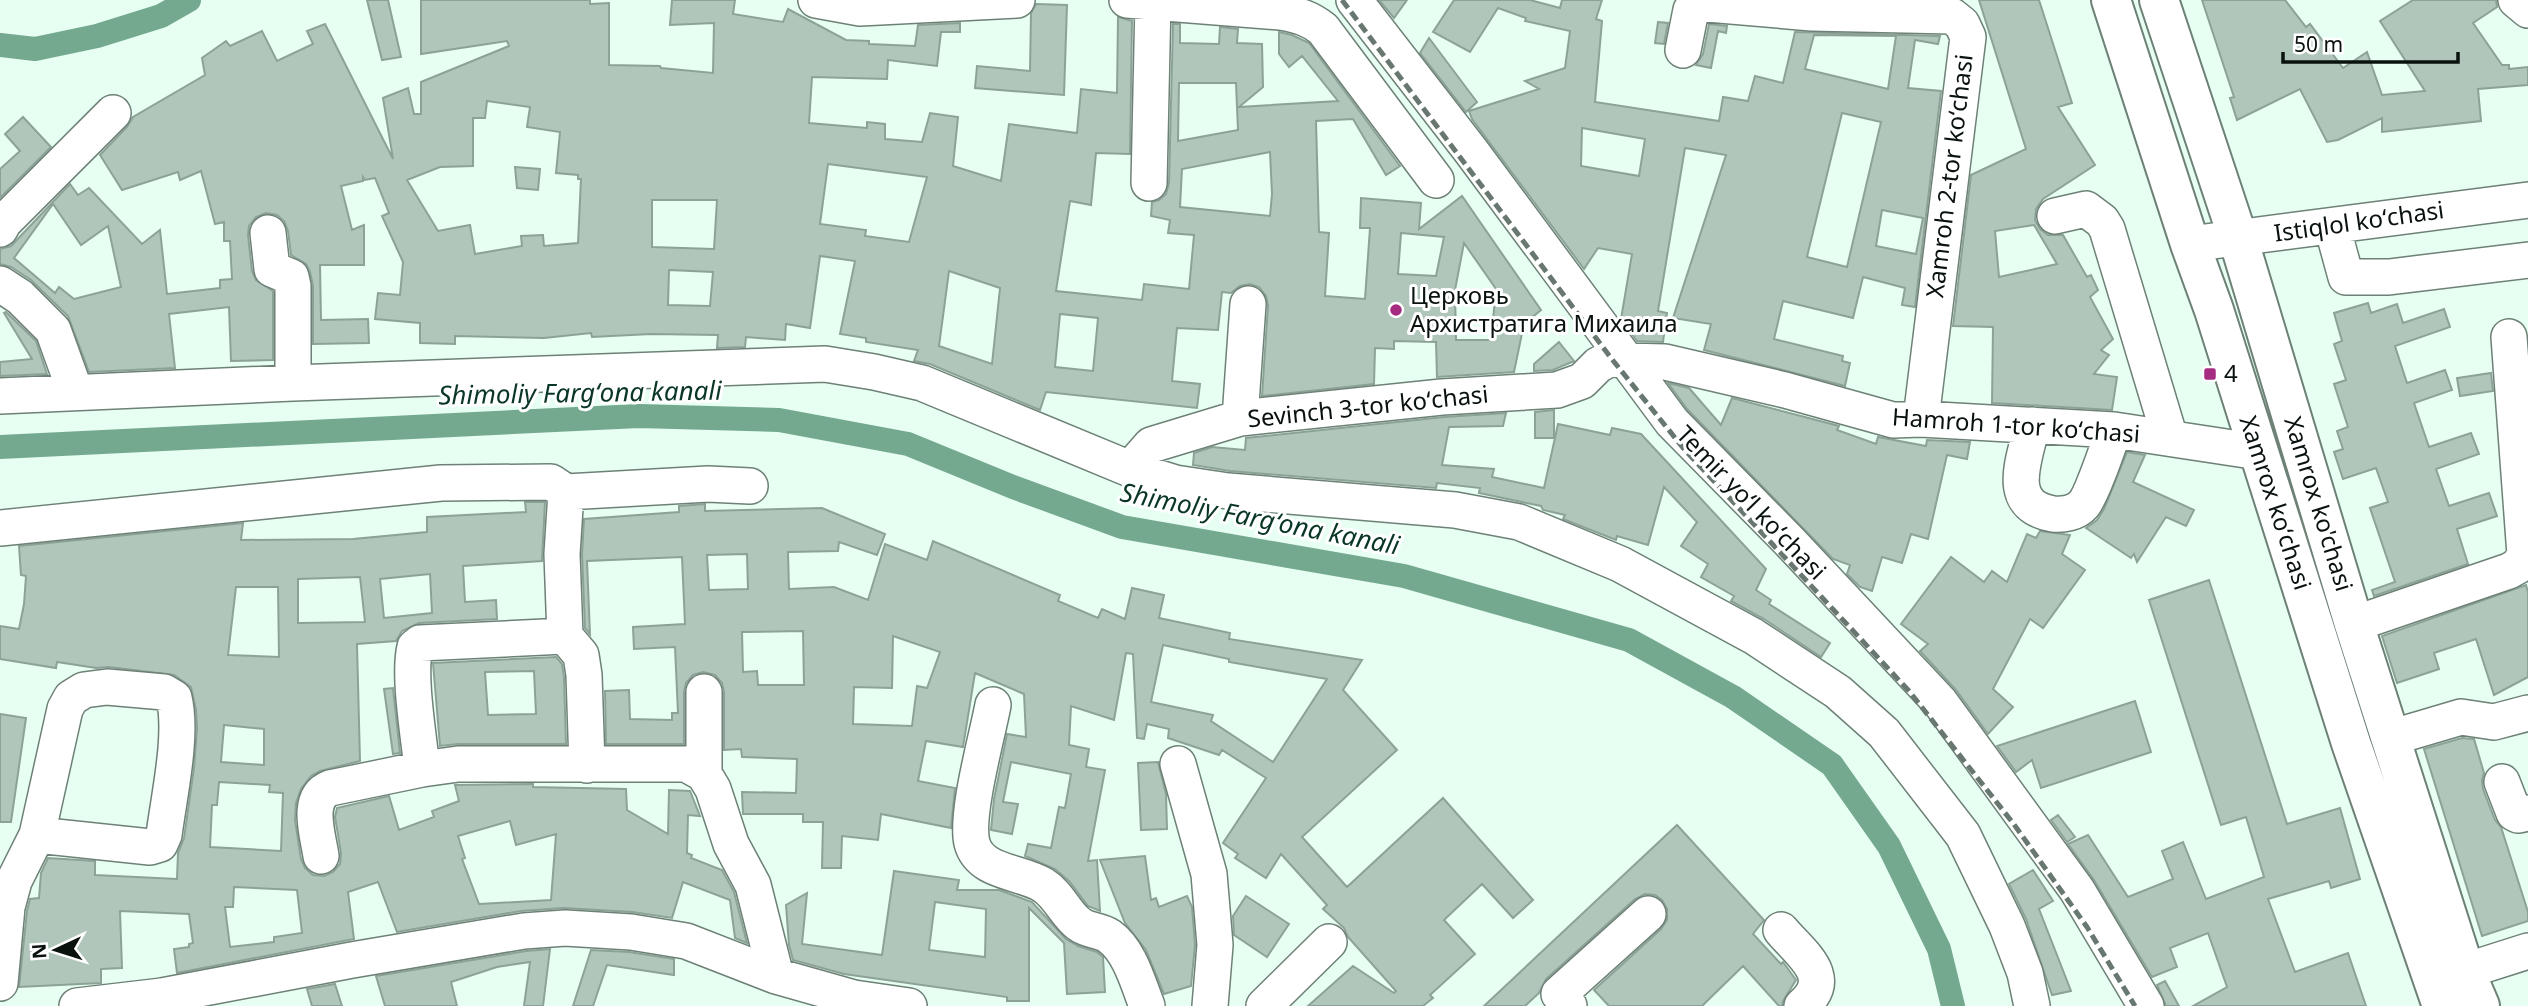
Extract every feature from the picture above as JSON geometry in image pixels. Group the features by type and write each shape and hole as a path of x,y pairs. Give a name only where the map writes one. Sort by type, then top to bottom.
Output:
{"main road":[{"name":"Xamrox koʻchasi","path":"2111,0 2214,310 2351,743 2442,1006"},
{"name":"Xamrox ko'chasi","path":"2159,0 2238,238 2390,738 2465,971 2480,1006"}],"street":[{"path":"817,0 860,8 1017,0"},
{"path":"1127,0 1280,12 1300,15 1312,21 1323,29 1436,180"},
{"name":"Temir yoʻl koʻchasi","path":"1354,0 1471,151 1618,360 1672,422 1789,541 1940,702 2077,890 2146,1006"},
{"path":"2516,0 2528,10"},
{"path":"1149,183 1153,1"},
{"path":"1683,50 1691,10 1696,3 1705,1"},
{"name":"Xamroh 2-tor koʻchasi","path":"1705,1 1812,13 1952,16 1962,24 1968,37 1920,419"},
{"path":"0,229 113,113"},
{"name":"Istiqlol koʻchasi","path":"2190,244 2528,200"},
{"path":"2470,208 2481,265"},
{"path":"2056,216 2086,209 2102,221 2107,229 2170,438"},
{"path":"2332,226 2346,277 2389,277 2528,260"},
{"path":"268,233 272,269 290,277 293,286 293,383"},
{"path":"0,284 20,297 53,330 75,391"},
{"path":"1240,418 1248,304"},
{"path":"2354,624 2509,571 2518,566 2525,555 2509,337"},
{"name":"Sevinch 3-tor koʻchasi","path":"1130,469 1151,446 1240,418 1442,397 1557,390 1583,381 1598,365 1618,360"},
{"name":"Hamroh 1-tor koʻchasi","path":"1618,360 1665,362 1785,390 1893,420 1920,419 2114,430 2259,452"},
{"path":"0,396 825,364 922,383 1130,469 1175,483 1228,491 1455,510 1519,522 1620,564 1753,636 1838,692 1884,733 1963,835 2007,926 2025,973 2032,1006"},
{"path":"2032,425 2021,489 2031,507 2054,514 2067,514 2085,504 2114,430"},
{"path":"0,528 440,483 551,482 566,492 708,484 750,486"},
{"path":"566,492 562,554 565,636 581,655 587,765"},
{"path":"422,769 414,680 415,647 419,643 565,636"},
{"path":"0,983 7,908 14,881 37,835 65,709 71,698 84,691 107,687 164,692 174,698 178,713 174,755 164,835 160,844 150,847 37,835"},
{"path":"704,692 704,774"},
{"path":"993,705 971,817 971,841 976,855 984,862 1043,886 1064,904 1076,923 1107,934 1120,948 1135,973 1147,1006"},
{"path":"2390,738 2461,717 2494,722 2528,713"},
{"path":"321,856 315,807 317,797 322,792 422,769 457,755 587,765 686,764 704,774 713,789 731,844 753,885 776,976"},
{"path":"1178,764 1209,874 1215,945 1210,1006"},
{"path":"2502,782 2514,813 2528,813"},
{"path":"1558,1002 1648,914"},
{"path":"78,1006 162,996 524,931 565,928 631,932 686,941 776,976 855,1002 909,1006"},
{"path":"1781,930 1817,973 1814,995 1802,1006"},
{"path":"1264,1006 1329,942"},
{"path":"2465,971 2528,951"}],"building":[{"path":"367,0 388,0 401,57 382,60"},
{"path":"421,0 590,0 590,4 609,3 609,65 660,66 713,73 714,23 670,25 672,0 735,0 733,14 783,22 788,9 846,40 869,41 869,44 915,46 918,25 960,23 960,32 941,32 937,66 888,60 887,79 812,77 809,123 867,128 867,122 885,124 885,139 922,142 930,113 958,117 953,166 1001,181 1009,124 1077,133 1081,89 1117,93 1118,17 1132,21 1130,154 1096,153 1091,205 1070,201 1056,291 1142,300 1144,284 1189,289 1194,235 1168,233 1170,220 1151,216 1152,202 1166,194 1169,183 1173,24 1180,24 1180,43 1219,44 1220,27 1238,29 1237,43 1262,44 1263,87 1239,107 1338,101 1302,56 1289,67 1279,54 1279,32 1309,43 1400,166 1386,175 1353,119 1316,121 1319,232 1329,233 1325,296 1365,299 1370,228 1360,228 1361,198 1421,203 1419,229 1462,196 1541,310 1530,319 1525,319 1514,372 1437,377 1436,342 1394,341 1394,349 1375,348 1374,384 1262,396 1268,305 1266,296 1259,287 1250,284 1240,286 1231,293 1222,292 1218,330 1177,328 1172,381 1200,384 1197,408 1046,392 1040,410 930,364 914,361 918,350 866,342 866,338 840,334 855,261 820,256 810,328 786,324 785,340 746,337 745,347 717,348 718,335 592,337 591,333 544,338 455,336 455,344 420,343 420,323 375,319 378,293 400,295 403,262 382,216 389,213 375,178 365,180 363,177 363,181 341,186 352,230 364,225 364,265 320,265 321,320 368,319 369,343 313,344 313,286 310,272 306,264 291,255 288,231 284,221 277,215 266,213 256,217 249,226 248,235 252,271 256,280 273,291 273,360 231,361 229,307 169,314 175,368 89,372 68,316 31,280 11,267 0,264 0,249 11,246 70,184 78,195 89,188 142,244 160,230 167,294 220,288 220,280 232,279 230,241 224,241 224,222 215,224 201,171 180,180 178,172 122,190 100,155 133,117 205,75 202,58 226,41 230,46 262,31 277,61 313,44 307,31 325,24 393,159 383,98 408,88 414,114 421,114 421,82 509,46 507,41 421,54","holes":["1179,83 1236,83 1238,130 1178,141","487,101 530,107 527,127 560,132 556,173 578,175 578,179 581,179 578,243 544,246 543,235 521,236 522,246 475,254 470,225 438,231 407,180 440,167 473,166 473,118 485,118","1270,152 1270,216 1180,207 1182,169","828,164 927,177 909,242 865,236 866,230 820,224","652,200 717,200 714,249 652,247","53,204 81,245 108,226 121,287 74,299 59,287 55,293 14,258","1401,233 1444,237 1436,276 1398,274","1464,243 1496,289 1491,340 1456,340 1455,290","669,270 713,272 710,306 668,305","949,271 1000,288 992,364 939,346","1060,314 1098,318 1093,371 1055,367"]},
{"path":"1379,0 1407,0 1394,18"},
{"path":"1454,0 1530,0 1560,8 1562,0 1602,0 1596,19 1602,21 1595,102 1719,121 1723,97 1748,101 1755,76 1783,83 1795,32 1940,36 1938,44 1915,40 1908,88 1941,91 1915,307 1902,305 1905,288 1863,277 1853,318 1783,301 1774,339 1843,356 1842,361 1850,363 1845,386 1704,350 1711,324 1673,318 1726,155 1685,148 1658,311 1667,313 1663,342 1637,341 1621,319 1632,254 1598,248 1584,269 1472,119 1469,111 1539,89 1525,81 1565,68 1570,31 1525,21 1526,18 1498,8 1470,52 1433,32","holes":["1814,35 1896,36 1888,89 1805,69","1842,113 1881,122 1847,267 1807,257","1582,128 1645,139 1639,176 1581,166","1882,210 1923,218 1916,254 1876,246"]},
{"path":"1979,0 2039,0 2072,103 2058,107 2095,165 2043,199 2036,209 2035,220 2040,229 2048,235 2063,235 2087,277 2091,275 2098,290 2090,297 2113,339 2101,350 2109,355 2094,374 2117,377 2112,410 1992,403 1993,327 1953,326 1971,175 2026,149","holes":["2034,225 2057,264 1999,277 1995,231"]},
{"path":"2202,0 2285,0 2306,27 2310,24 2343,68 2367,52 2382,95 2425,91 2380,21 2413,0 2496,0 2497,7 2473,23 2502,65 2509,65 2509,69 2528,67 2528,85 2478,89 2481,121 2382,132 2382,118 2338,140 2327,142 2300,89 2237,120 2230,98 2234,97"},
{"path":"1036,4 1067,5 1064,95 975,88 977,66 1030,71 1031,13"},
{"path":"1658,22 1668,23 1664,44 1655,43"},
{"path":"1709,24 1727,26 1726,33 1718,31 1711,68 1696,65 1703,54"},
{"path":"1429,38 1477,102 1466,112 1420,53"},
{"path":"23,117 51,147 0,198 0,169 20,151 5,134"},
{"path":"515,167 540,169 538,190 517,188"},
{"path":"2368,303 2371,313 2397,304 2403,323 2444,309 2450,327 2395,346 2407,383 2445,370 2452,390 2414,403 2429,447 2471,433 2479,454 2436,469 2449,506 2489,493 2497,516 2457,529 2468,564 2374,596 2372,590 2395,582 2370,508 2388,502 2376,468 2343,479 2334,452 2343,449 2337,431 2348,427 2334,384 2346,380 2334,344 2342,341 2334,313"},
{"path":"4,313 36,341 47,374 0,376 0,362 32,359"},
{"path":"1559,342 1574,361 1553,370 1534,371 1534,364"},
{"path":"2491,373 2493,391 2460,396 2457,378"},
{"path":"1668,383 1689,388 1721,425 1732,398 1839,426 1837,430 1876,444 1878,437 1926,446 1927,440 1970,442 1967,459 1947,455 1928,539 1911,534 1902,563 1882,557 1872,591 1860,587 1847,574 1850,565 1833,559 1687,409"},
{"path":"1554,410 1554,438 1535,438 1535,412"},
{"path":"1506,413 1503,426 1449,427 1442,465 1494,469 1492,477 1544,488 1558,424 1610,435 1612,428 1641,434 1766,569 1756,590 1771,600 1769,604 1830,643 1821,657 1764,619 1731,601 1734,596 1701,577 1708,564 1681,546 1697,522 1664,487 1648,545 1617,536 1616,540 1563,519 1565,515 1543,510 1541,506 1479,493 1480,488 1437,483 1436,488 1230,471 1193,465 1194,453 1212,447 1245,450 1246,438"},
{"path":"2127,452 2145,455 2133,482 2194,510 2186,526 2166,517 2137,562 2134,554 2131,558 2086,528 2097,520 2104,509"},
{"path":"525,502 545,502 542,561 463,566 465,602 496,600 497,619 419,623 402,631 396,641 357,644 360,761 320,771 311,776 301,789 296,803 295,820 305,868 313,875 324,876 333,872 340,864 341,853 335,817 337,808 389,796 399,830 434,817 432,811 459,801 455,785 533,784 533,787 626,789 627,810 668,834 669,790 690,791 700,816 688,815 687,853 692,855 691,858 722,870 734,892 747,943 735,938 730,900 683,882 672,918 632,912 564,908 521,911 397,932 378,882 348,892 354,939 177,973 174,949 189,947 189,944 193,943 189,914 120,911 122,968 101,969 101,983 19,987 27,911 30,899 39,898 41,873 48,858 95,861 95,875 177,879 178,853 184,838 197,729 191,687 174,675 57,662 56,668 0,659 0,626 19,629 24,604 26,576 21,575 19,546 243,523 241,540 353,539 427,532 427,517 526,512","holes":["430,574 432,613 384,618 380,579","360,577 365,622 298,623 298,579","236,587 278,587 279,657 228,655","224,725 264,729 264,765 221,762","219,782 270,785 269,792 283,793 281,851 210,847 212,805 217,805","510,821 516,845 556,834 551,900 479,904 462,859 465,858 458,836","234,887 297,890 302,933 274,937 274,942 230,947 225,907 233,907"]},
{"path":"705,504 705,511 822,508 885,534 877,555 839,542 838,551 788,552 789,589 834,587 868,600 885,544 927,560 933,541 1060,595 1058,601 1098,618 1102,609 1125,619 1132,588 1164,595 1159,618 1230,633 1229,639 1362,660 1343,690 1397,750 1302,837 1347,887 1443,798 1533,900 1513,918 1482,884 1444,920 1475,954 1430,995 1433,998 1423,1006 1308,1006 1353,966 1394,993 1396,991 1348,937 1344,928 1323,909 1327,905 1281,854 1266,878 1235,858 1238,854 1223,843 1266,778 1222,750 1219,755 1168,738 1169,729 1147,724 1144,739 1137,738 1133,654 1126,653 1114,720 1071,706 1069,745 1089,749 1086,767 1105,770 1088,861 1097,860 1100,911 1088,906 1069,881 1055,869 1025,856 1028,844 1051,848 1059,807 1065,808 1071,774 1011,762 1003,802 1018,804 1012,834 991,830 994,799 1007,734 1026,737 1024,694 975,673 963,747 926,741 918,781 955,788 951,828 881,814 878,840 842,836 841,868 822,868 823,822 803,822 803,814 743,814 742,792 796,793 797,759 742,757 741,749 724,750 724,692 722,683 715,675 703,672 693,675 686,683 684,744 606,744 605,691 629,690 630,719 672,720 672,713 678,713 675,647 634,649 633,627 685,624 682,557 587,561 590,634 585,628 582,554 584,519 679,512 679,506","holes":["747,554 748,589 709,590 707,555","803,631 804,685 758,685 757,671 743,672 742,632","893,636 940,652 927,688 917,686 912,726 853,724 854,687 892,688","1163,645 1229,659 1229,662 1327,679 1273,762 1211,721 1213,715 1151,702"]},
{"path":"2040,531 2070,535 2062,554 2085,570 2043,628 2030,619 1993,689 2013,707 1988,734 1956,690 1920,651 1928,644 1901,624 1951,557 1984,582 1992,571 2007,582 2027,534 2036,538"},
{"path":"2209,580 2287,824 2340,808 2360,879 2331,888 2329,881 2268,899 2295,972 2348,953 2366,1006 2193,1006 2227,987 2208,933 2170,948 2177,967 2152,977 2094,880 2068,844 2088,835 2128,897 2173,879 2162,851 2183,842 2206,899 2264,877 2246,817 2221,825 2149,600"},
{"path":"2526,585 2528,677 2494,695 2476,639 2434,653 2439,669 2397,683 2382,636"},
{"path":"556,657 562,664 564,677 566,744 440,746 433,663","holes":["534,671 536,714 488,715 485,672"]},
{"path":"393,688 400,753 393,754 384,689"},
{"path":"2135,701 2151,752 2041,788 2032,760 2016,772 1997,746"},
{"path":"0,714 26,718 11,822 0,822"},
{"path":"2462,738 2474,739 2484,773 2483,789 2495,820 2501,827 2528,912 2528,921 2482,936 2424,749"},
{"path":"1158,762 1166,794 1167,829 1141,830 1138,763"},
{"path":"2058,815 2075,837 2067,842 2051,820"},
{"path":"1677,825 1764,920 1753,934 1781,964 1783,962 1796,980 1782,1006 1779,1006 1743,966 1702,1006 1609,1006 1594,990 1661,929 1667,920 1667,909 1662,900 1655,895 1645,894 1635,899 1546,979 1539,993 1525,1006 1484,1006"},
{"path":"1145,856 1151,900 1156,898 1159,907 1187,896 1192,907 1195,945 1191,986 1164,994 1146,950 1125,923 1100,860"},
{"path":"2033,870 2053,901 2039,909 2071,991 2052,995 2026,919 2009,884"},
{"path":"894,871 959,880 957,890 999,890 1032,902 1066,939 1103,957 1105,992 1067,994 1064,943 1029,908 1029,1001 1007,1001 1007,997 844,974 793,960 786,905 807,893 802,944 882,955","holes":["935,902 986,909 985,957 929,950"]},
{"path":"1246,896 1289,924 1267,957 1234,935 1233,916"},
{"path":"550,949 543,1006 524,1006 530,962 497,967 451,982 457,1006 385,1006 376,976 526,951"},
{"path":"591,950 629,952 674,959 674,975 607,965 593,1006 573,1006"},
{"path":"2165,981 2179,1006 2166,1006 2157,985"},
{"path":"335,984 342,1006 312,1006 307,989"}],"waterway":[{"path":"0,45 35,49 97,36 161,16 189,0"},
{"name":"Shimoliy Fargʻona kanali","path":"0,447 639,416 779,420 908,444 1013,487 1122,527 1404,576 1629,640 1733,697 1832,765 1889,846 1939,949 1953,1006"}],"railway":[{"path":"1342,0 1611,358 1684,449 1909,691 2013,823 2087,927 2135,1006"}],"place":[{"name":"Церковь Архистратига Михаила","path":"1396,310"},
{"name":"4","path":"2210,374"}]}
